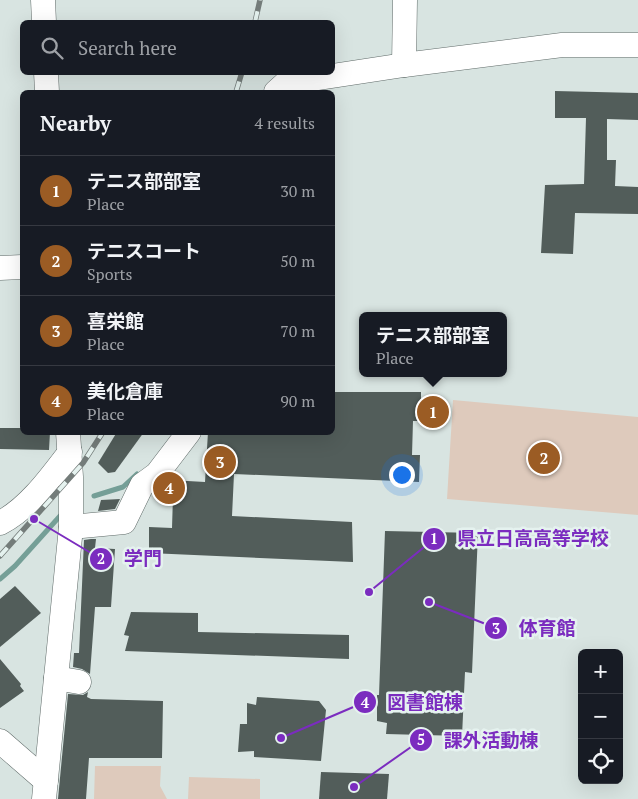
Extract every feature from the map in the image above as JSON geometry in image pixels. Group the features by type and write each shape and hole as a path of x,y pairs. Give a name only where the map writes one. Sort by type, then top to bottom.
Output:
{"street":[{"path":"43,0 44,20"},
{"path":"404,0 404,65"},
{"path":"278,90 286,83 404,65 562,45 638,45"},
{"path":"46,75 47,90"},
{"path":"0,268 20,267"},
{"path":"71,527 124,522 142,485 157,474 187,435"},
{"path":"45,790 67,680 71,527 69,442"},
{"path":"0,522 12,517 51,477 69,442"},
{"path":"0,741 45,790"}],"shaded area":[{"path":"453,400 638,417 638,515 447,499"},
{"path":"95,766 161,766 160,786 167,799 94,799"},
{"path":"189,777 260,779 260,799 188,799"}],"building":[{"path":"555,91 638,93 638,120 607,119 607,160 616,160 615,186 638,187 638,214 575,213 573,254 541,253 545,185 584,184 586,118 555,118"},
{"path":"335,392 421,392 421,404 439,404 439,421 413,421 412,455 420,455 419,482 234,474 232,516 352,522 353,562 149,553 149,527 172,528 173,496 159,496 159,490 170,480 205,482 208,435 335,435"},
{"path":"0,428 20,428 20,435 50,435 49,450 0,449"},
{"path":"115,435 142,435 115,472 108,473 98,463"},
{"path":"120,499 115,509 98,511 101,500"},
{"path":"385,531 478,533 472,673 465,672 462,736 386,734 387,723 377,721"},
{"path":"96,539 95,548 115,549 111,607 95,607 90,674 82,669 73,667 74,653 79,653 84,540"},
{"path":"15,586 41,613 0,647 0,599"},
{"path":"131,612 198,613 198,632 349,635 349,659 125,651 129,636 124,635"},
{"path":"0,659 21,684 20,686 24,691 0,708"},
{"path":"88,692 87,697 91,699 163,701 162,758 89,758 86,799 58,799 68,694 83,695"},
{"path":"257,697 319,701 326,710 321,761 254,757 254,751 238,752 240,724 247,724 247,703 256,705"},
{"path":"321,772 389,774 387,799 319,799"}],"waterway":[{"path":"94,496 123,487 137,474"},
{"path":"0,579 15,566 60,516"}],"railway":[{"path":"255,20 260,0"},
{"path":"237,90 241,75"},
{"path":"0,556 83,463 101,435"}],"place":[{"name":"テニス部部室","path":"433,412"},
{"name":"テニスコート","path":"544,458"},
{"name":"喜栄館","path":"220,462"},
{"name":"美化倉庫","path":"169,488"},
{"name":"学門","path":"34,519"},
{"name":"県立日高高等学校","path":"369,592"},
{"name":"体育館","path":"429,602"},
{"name":"図書館棟","path":"281,738"},
{"name":"課外活動棟","path":"354,787"}]}
